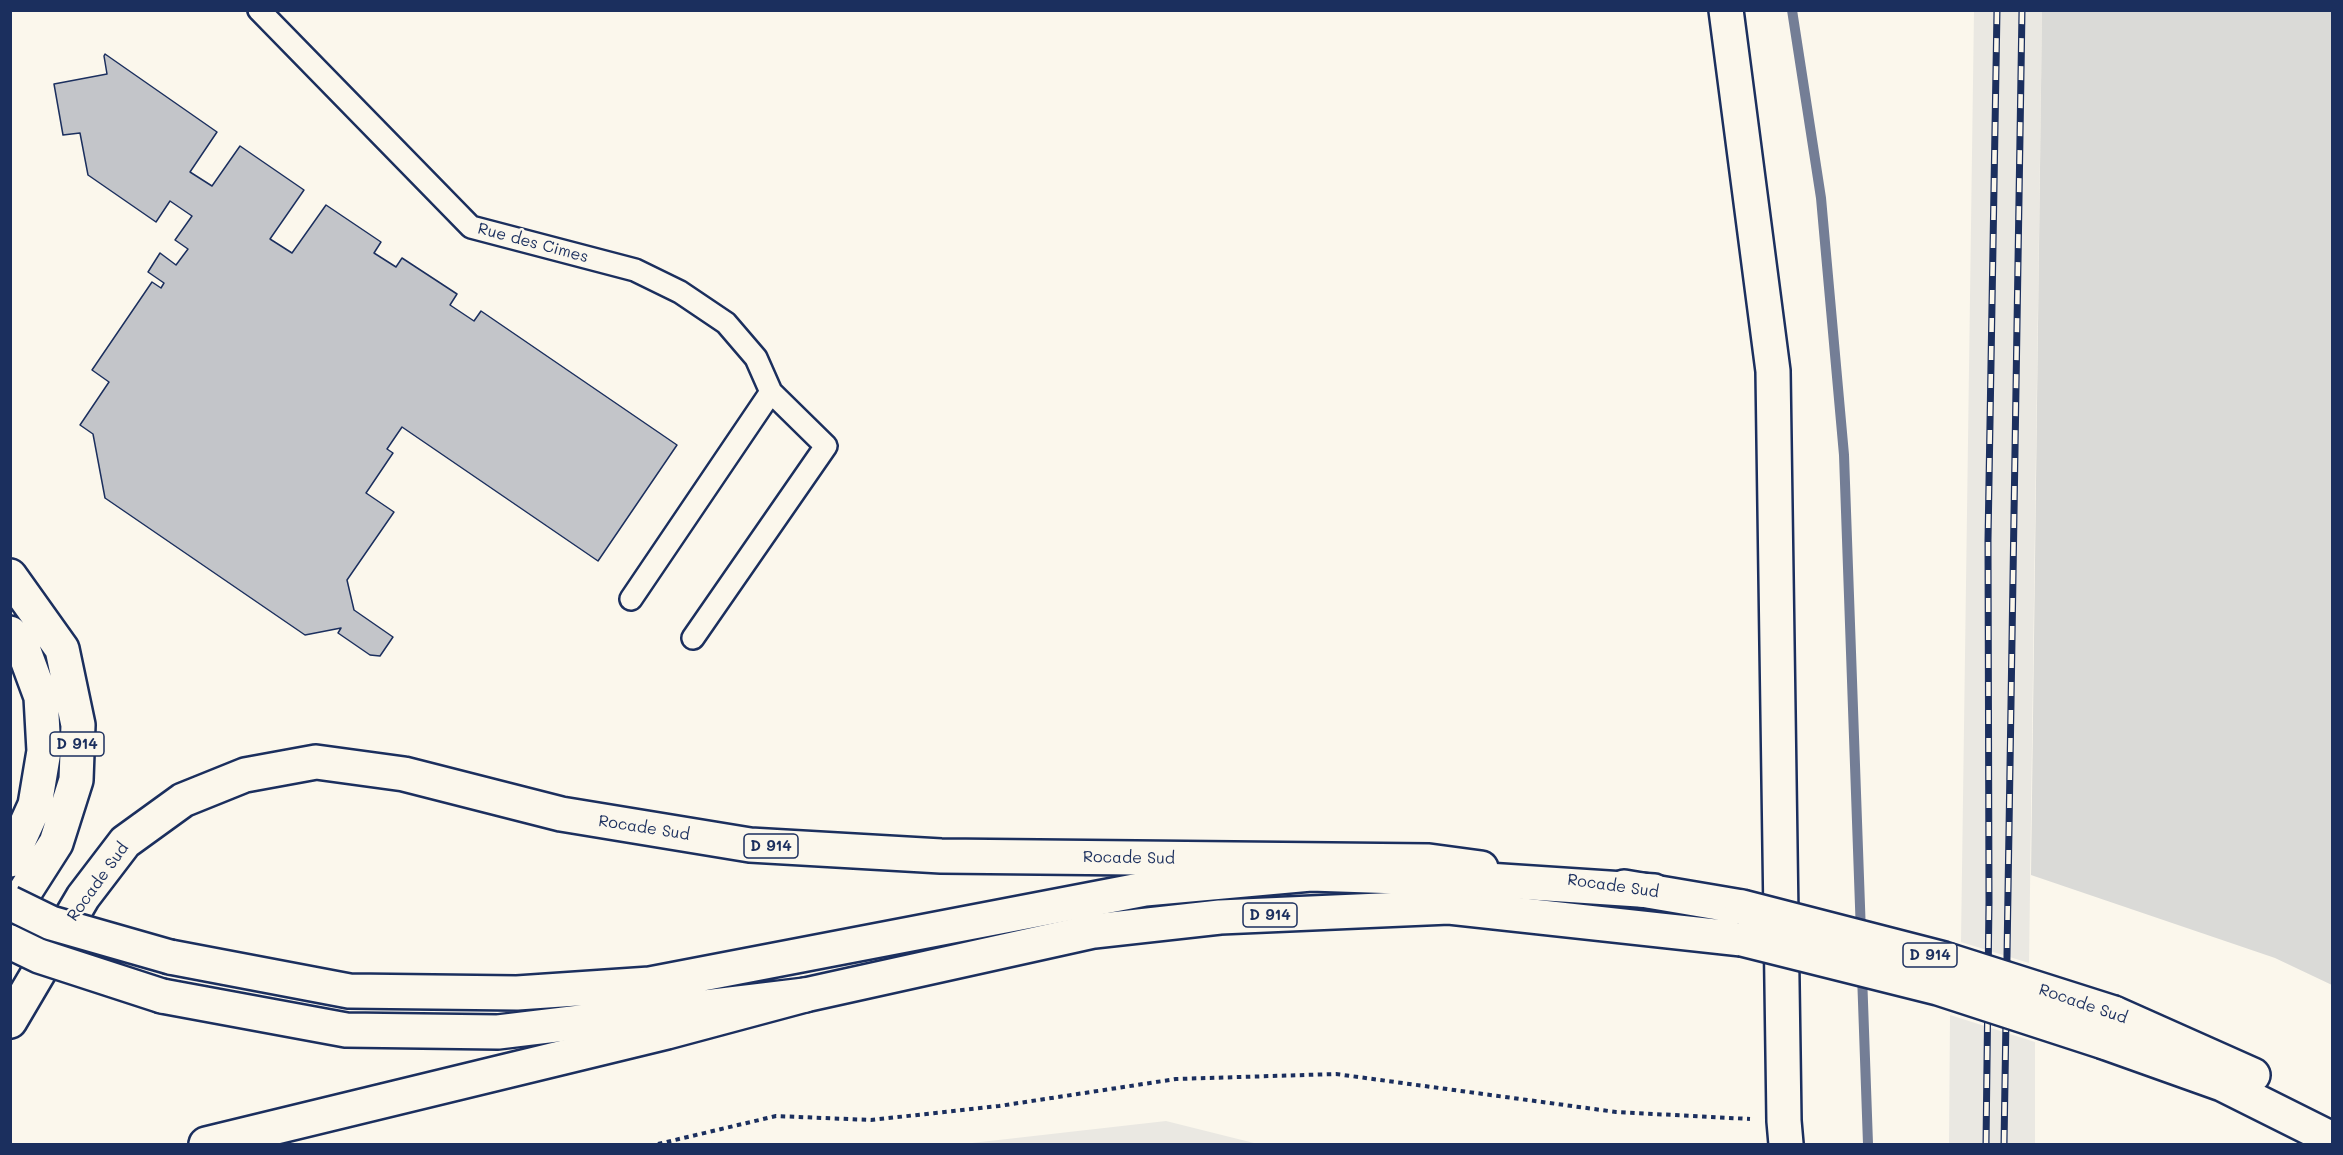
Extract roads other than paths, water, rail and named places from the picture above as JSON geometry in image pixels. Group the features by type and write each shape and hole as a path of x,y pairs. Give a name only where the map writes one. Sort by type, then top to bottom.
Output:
{"main road":[{"path":"1726,10 1773,371 1785,1133"},
{"name":"D 914","path":"10,576 62,649 78,724 76,780 56,843 10,915"},
{"name":"D 914","path":"10,633 24,651 41,697 44,751 35,805 10,860"},
{"name":"Rocade Sud","path":"10,1021 83,897 125,842 183,800 245,775 316,762 405,774 561,814 750,845 941,856 1429,861 1654,891 1742,923"},
{"name":"D 914","path":"10,903 51,923 170,957 349,992 517,993 650,984 1145,889 1311,874 1487,880 1654,891"},
{"name":"Rocade Sud","path":"206,1144 667,1032 805,995 1094,931 1220,917 1449,907 1742,923 1944,959 2109,1028 2332,1139"},
{"name":"D 914","path":"10,942 39,956 162,996 346,1030 498,1032 805,995"},
{"name":"Rocade Sud","path":"2109,1028 2230,1064 2332,1114"}],"lane":[{"name":"Rue des Cimes","path":"259,10 471,227 635,270 680,292 726,323 756,358 771,392"},
{"path":"632,599 771,392 826,446 693,638"}],"waterway":[{"path":"1792,10 1821,198 1844,455 1861,934"},
{"path":"1862,974 1868,1144"}],"railway":[{"path":"1986,1144 1989,902 1988,540 1997,10"},
{"path":"2004,1144 2022,10"}]}
